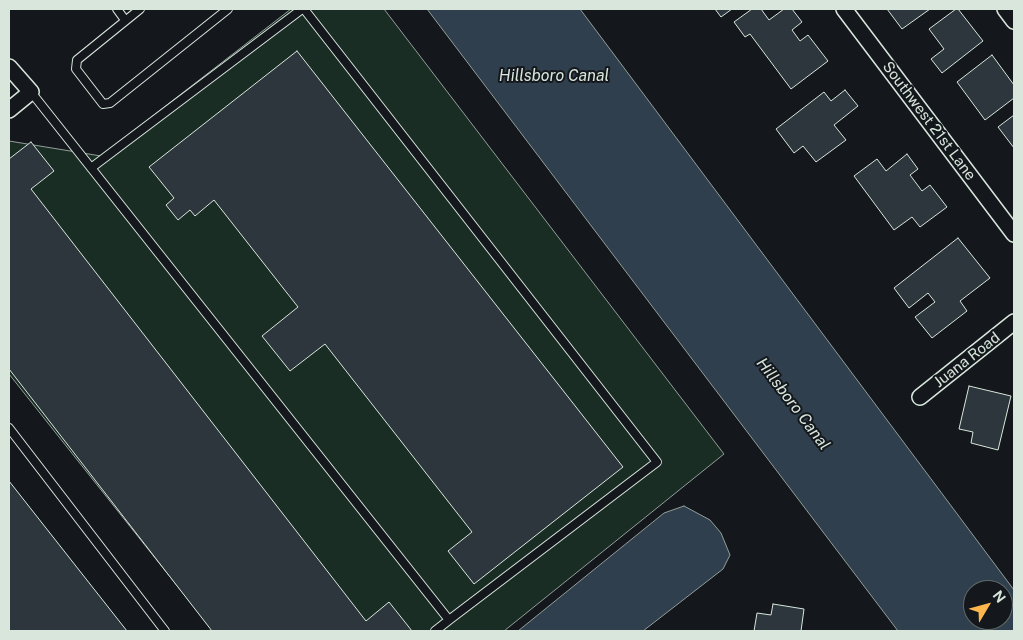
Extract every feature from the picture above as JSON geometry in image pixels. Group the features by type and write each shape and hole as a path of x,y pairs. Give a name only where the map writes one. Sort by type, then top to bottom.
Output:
{"street":[{"name":"Southwest 21st Lane","path":"844,9 1014,234"},
{"path":"1005,9 1014,21"},
{"path":"9,67 31,92 9,110"},
{"name":"Juana Road","path":"920,397 1014,322"}],"lane":[{"path":"117,9 125,20"},
{"path":"140,9 77,60 76,69 103,104 110,103 228,9"},
{"path":"91,168 303,9 657,462 435,631"},
{"path":"31,92 449,620"},
{"path":"9,428 165,631"}],"green space":[{"path":"291,9 384,9 724,454 504,631 213,631 9,374 9,141 101,156"}],"water":[{"name":"Hillsboro Canal","path":"427,9 580,9 1007,580 963,580 963,630 1013,630 1013,589 1014,631 898,631"},
{"path":"684,506 710,520 721,533 730,555 723,569 643,631 518,631 664,513"}],"building":[{"path":"715,9 732,9 721,17"},
{"path":"752,9 761,9 769,20 784,9 792,9 802,22 792,30 800,41 808,35 828,61 791,89 750,34 745,37 734,22"},
{"path":"887,9 930,9 902,29"},
{"path":"958,9 983,41 942,73 931,59 944,49 929,29"},
{"path":"297,51 623,467 474,584 448,551 472,532 325,344 290,371 262,336 298,307 214,200 195,216 190,210 178,220 166,205 174,198 149,167"},
{"path":"992,55 1014,85 1014,98 985,120 957,82"},
{"path":"845,90 858,106 834,125 846,140 816,162 803,146 794,153 776,129 824,92 831,101"},
{"path":"1014,115 1014,148 998,127"},
{"path":"31,142 54,171 31,189 366,621 389,602 412,631 212,631 9,369 9,159"},
{"path":"907,154 918,169 910,175 922,191 930,185 947,207 920,227 912,217 894,230 854,176 877,159 886,171"},
{"path":"958,238 990,278 960,301 967,311 932,338 915,317 935,302 928,293 909,308 894,288"},
{"path":"969,386 1011,396 998,450 971,443 973,432 959,429"},
{"path":"9,481 127,631 9,631"},
{"path":"773,604 804,609 801,631 754,631 757,613 771,615"}]}
